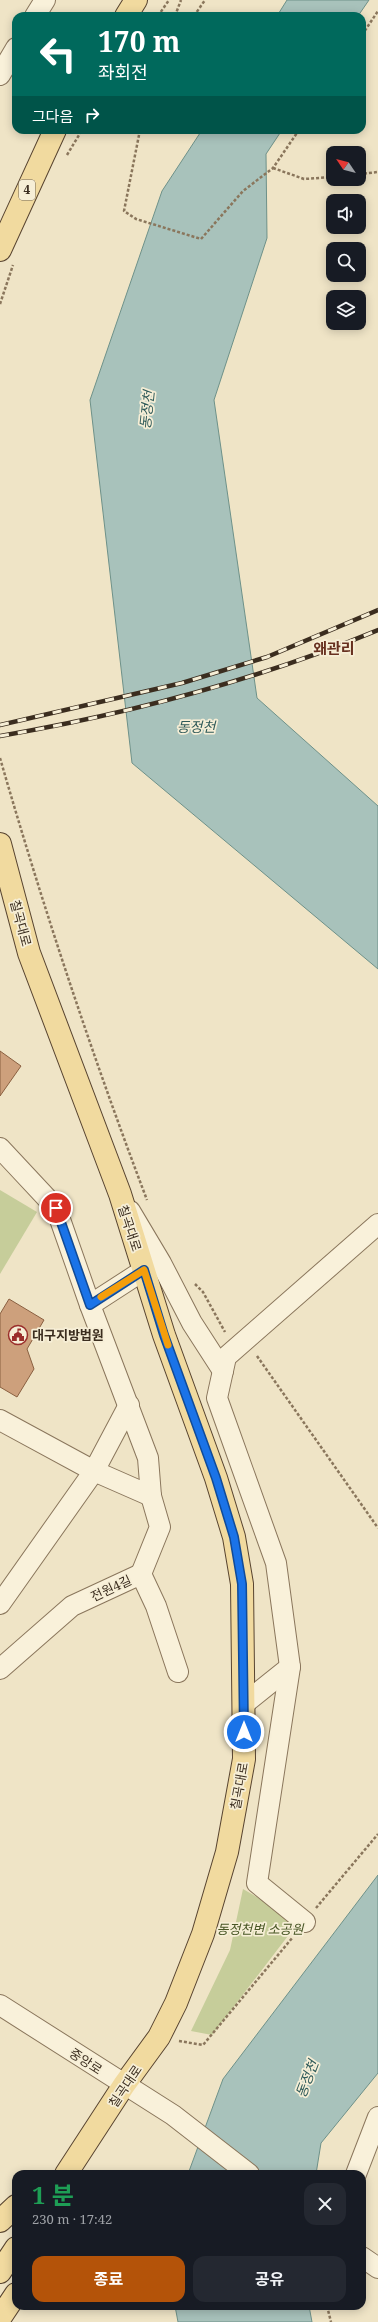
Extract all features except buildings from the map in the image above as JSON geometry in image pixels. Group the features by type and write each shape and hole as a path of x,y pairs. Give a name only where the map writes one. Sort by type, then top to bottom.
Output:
{"main road":[{"path":"128,12 136,0"},
{"name":"4","path":"0,250 53,134"},
{"name":"칠곡대로","path":"0,844 29,953 120,1194 164,1335 216,1478 234,1537 242,1584 244,1759 227,1852 203,1934 176,2003 159,2037 124,2085 68,2170"},
{"path":"0,2221 12,2210"},
{"path":"0,2272 12,2254"},
{"path":"0,2318 12,2300"}],"street":[{"path":"38,12 45,0"},
{"path":"0,75 12,55"},
{"path":"0,1148 56,1208 90,1305 148,1458 151,1496 160,1527 141,1574"},
{"path":"120,1194 161,1263 192,1323 223,1371"},
{"path":"305,1922 257,1883 290,1667 276,1563 217,1398 226,1357 378,1224"},
{"path":"90,1305 144,1270"},
{"path":"0,1604 94,1471 129,1405"},
{"path":"0,1420 94,1471 151,1496"},
{"name":"전원4길","path":"0,1669 72,1606 141,1574 156,1606 178,1672"},
{"path":"244,1704 290,1667"},
{"name":"중앙로","path":"0,2005 173,2115 244,2170"},
{"path":"358,2170 378,2117"},
{"path":"366,2260 378,2268"}],"path":[{"path":"161,12 169,0"},
{"path":"176,12 181,0"},
{"path":"197,12 205,0"},
{"path":"366,29 378,11"},
{"path":"139,134 124,211 136,219 201,239 243,191 273,168 296,134"},
{"path":"273,168 304,180 326,178"},
{"path":"366,173 378,172"},
{"path":"0,758 16,815 108,1097 147,1202"},
{"path":"192,1281 203,1292 228,1338 245,1340 378,1528"},
{"path":"159,2037 203,2045 378,1834"},
{"path":"328,2310 331,2322"}],"green space":[{"path":"0,1190 37,1212 0,1274"},
{"name":"동정천변 소공원","path":"243,1889 286,1914 294,1928 212,2035 191,2031 230,1950"}],"water":[{"path":"287,0 369,0 361,12 280,12"},
{"name":"동정천","path":"199,134 279,134 266,154 267,238 214,400 257,698 378,806 378,969 132,763 90,400 162,191"},
{"name":"동정천","path":"378,1875 378,2073 321,2143 317,2170 189,2170 223,2079"},
{"path":"176,2310 310,2310 312,2322 178,2322"}],"railway":[{"path":"0,725 182,683 267,657 378,610"},
{"path":"0,736 96,717 192,694 286,665 378,630"}],"slow traffic":[{"path":"101,1297 144,1270 168,1345"}],"place":[{"name":"대구지방법원","path":"18,1335"}],"district":[{"name":"왜관리","path":"334,649"}],"route":[{"path":"56,1208 90,1305 144,1270 164,1335 216,1478 234,1537 242,1584 244,1732"}]}
